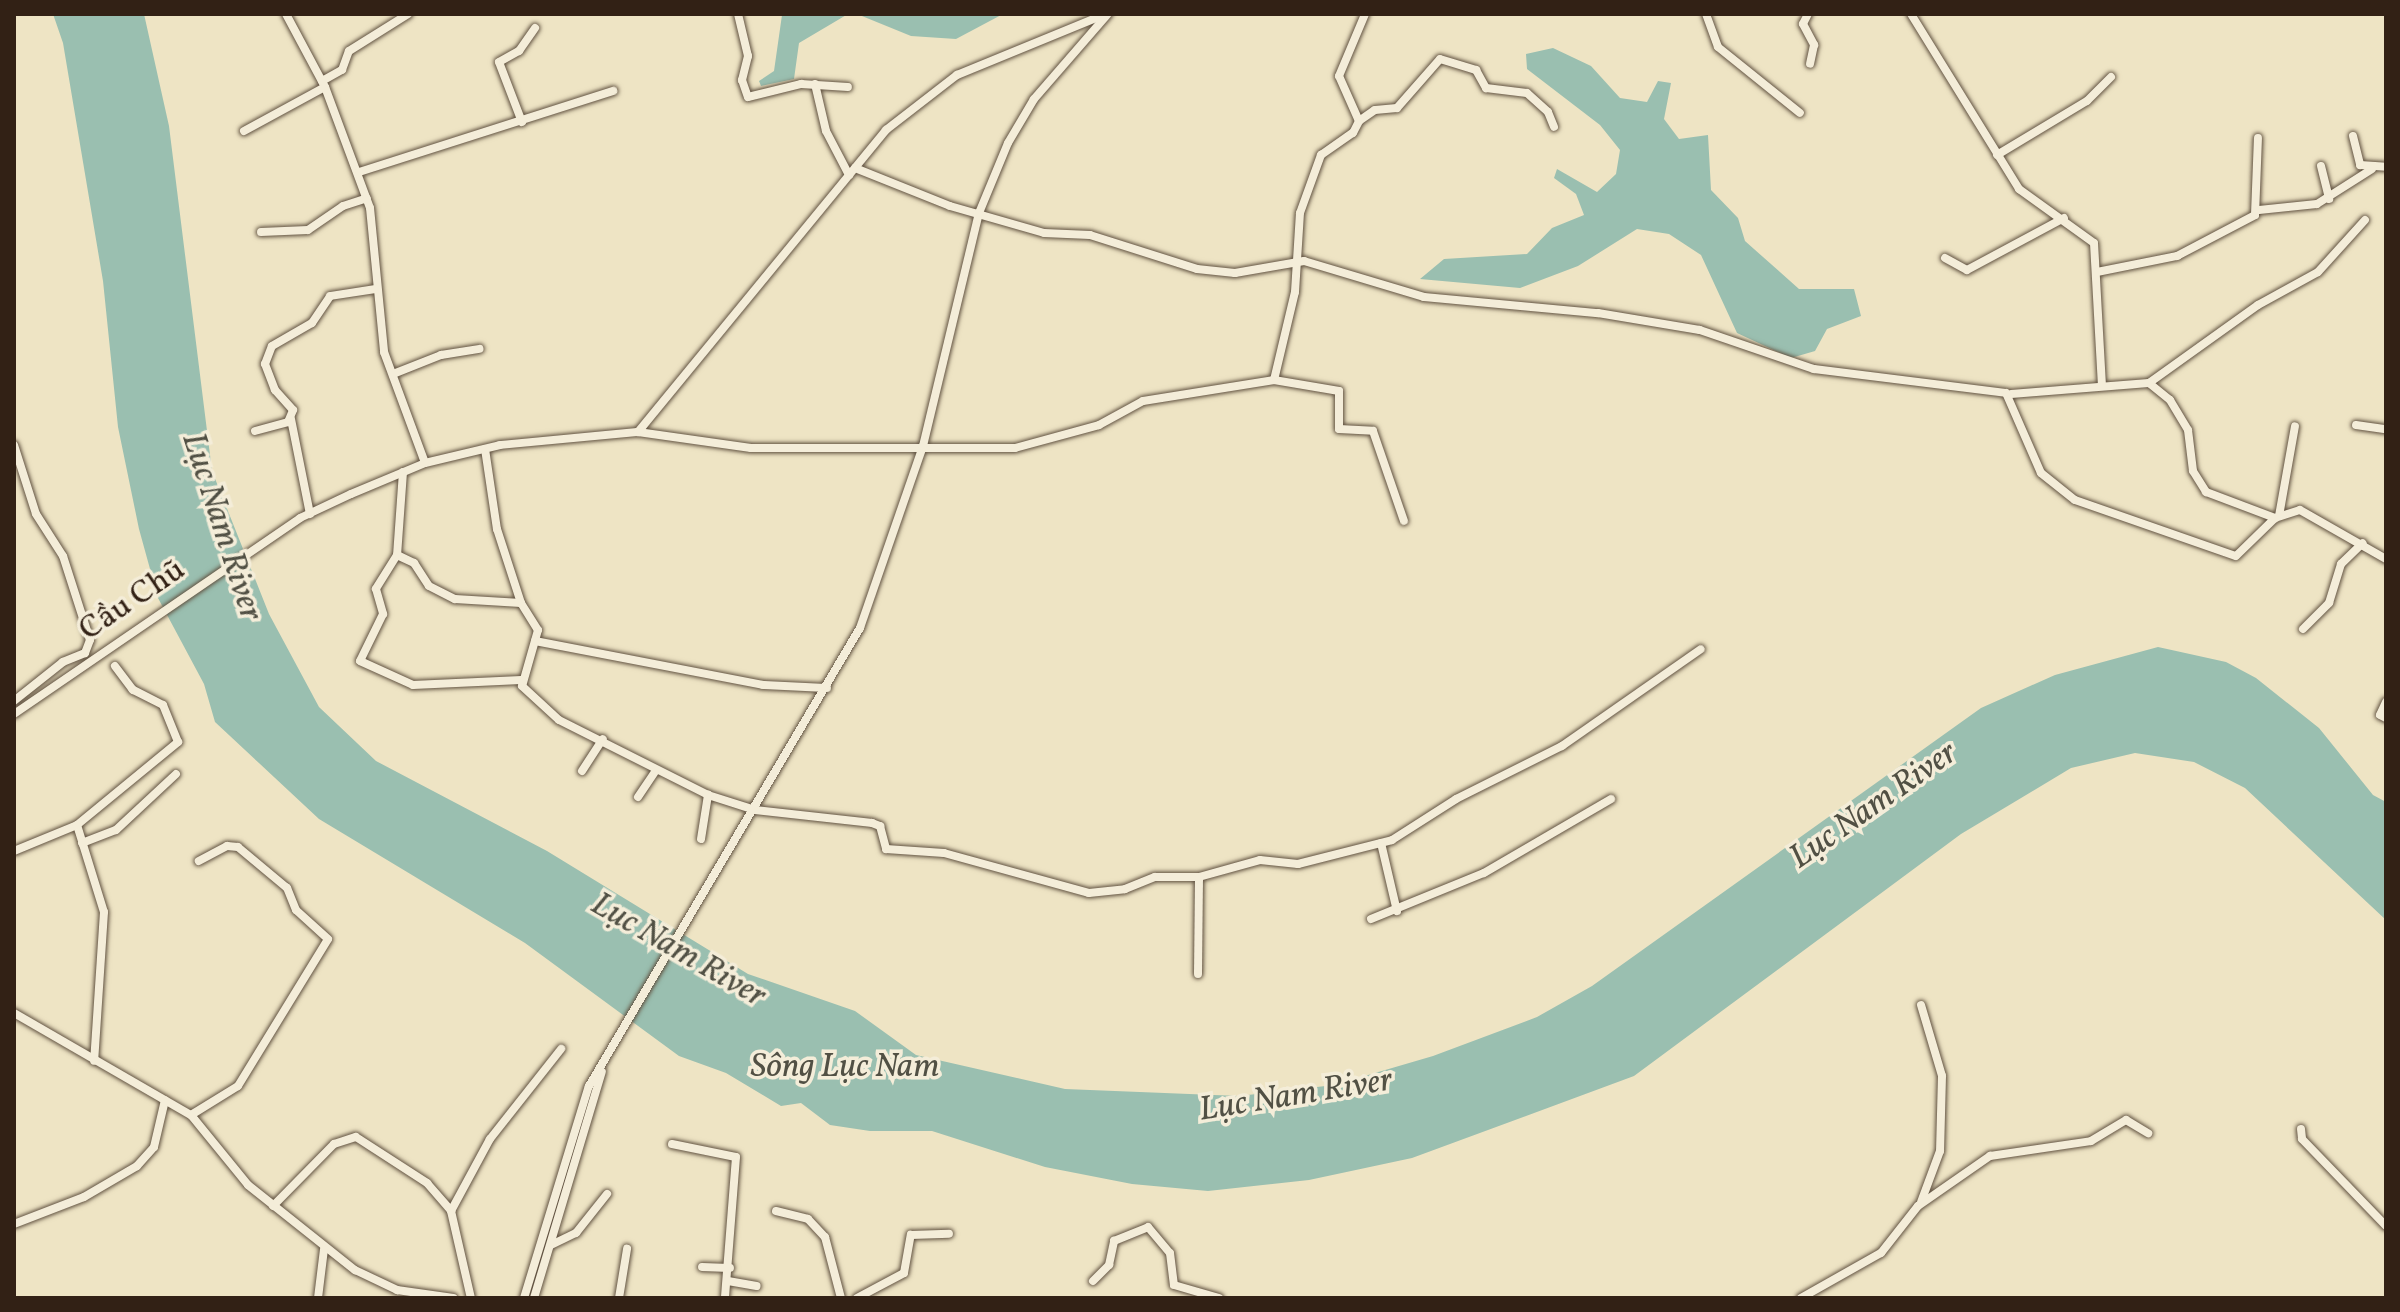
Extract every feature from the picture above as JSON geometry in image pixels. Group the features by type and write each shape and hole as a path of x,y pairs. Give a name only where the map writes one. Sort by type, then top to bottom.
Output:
{"street":[{"path":"286,14 323,84 359,172 367,198 376,289 393,374 425,463"},
{"path":"244,131 323,84 342,70 349,51 408,14"},
{"path":"738,14 748,56 742,80 748,97 815,84 848,87"},
{"path":"638,432 852,171 929,92 989,58 1107,14"},
{"path":"524,1298 589,1086 602,1071 860,628 923,446 979,213 1034,99 1107,14"},
{"path":"1359,121 1339,76 1365,14"},
{"path":"1706,14 1718,47 1800,113"},
{"path":"1808,14 1803,24 1814,45 1810,64"},
{"path":"1911,14 2019,189 2089,235 2097,272 2102,385"},
{"path":"522,122 499,62 519,51 535,28"},
{"path":"1274,380 1299,261 1297,222 1318,160 1359,121 1375,110 1397,108 1440,59 1476,70 1486,88 1527,93 1548,112 1554,127"},
{"path":"1997,155 2087,101 2111,77"},
{"path":"815,84 826,131 852,171 1044,233 1090,235 1212,272 1299,261 1424,297 1625,317 1700,330 1829,372 2011,394 2149,383 2258,305 2318,272 2365,220"},
{"path":"359,172 613,91"},
{"path":"2353,136 2354,157 2372,169"},
{"path":"2258,138 2259,210"},
{"path":"2321,166 2329,199"},
{"path":"2097,272 2196,249 2259,210 2290,210 2329,199 2372,169 2386,167"},
{"path":"261,232 308,230 343,206 367,198"},
{"path":"1945,258 1967,270 2064,218"},
{"path":"310,514 291,419 292,405 269,374 267,352 281,337 312,323 330,296 376,289"},
{"path":"393,374 436,357 480,349"},
{"name":"Cầu Chũ","path":"14,714 300,518 425,463 485,449 638,432 751,448 1026,446 1099,425 1143,401 1274,380 1339,391 1339,429 1373,431 1404,521"},
{"path":"2149,383 2170,400 2193,440 2193,471 2206,492 2277,517 2308,512 2386,559"},
{"path":"2011,394 2036,466 2075,500 2236,556 2277,517 2295,426"},
{"path":"255,431 291,419"},
{"path":"2356,425 2386,429"},
{"path":"14,445 36,514 63,556 90,640 85,653 63,662 14,701"},
{"path":"485,449 497,529 521,603 536,624 535,641 521,680"},
{"path":"403,472 397,555 376,589 383,614 360,661 413,685 521,680 559,720 603,739 655,772 708,795 755,810 872,823 880,826 886,849 944,853 1089,893 1125,889 1155,877 1199,877 1260,860 1298,864 1381,843 1573,739 1648,680 1701,649"},
{"path":"2303,629 2329,603 2341,564 2363,543"},
{"path":"397,555 414,563 429,586 455,599 521,603"},
{"path":"535,641 763,685 827,688"},
{"path":"14,851 77,825 179,737 163,705 133,690 115,666"},
{"path":"2386,702 2380,715 2386,718"},
{"path":"582,771 603,739"},
{"path":"638,797 655,772"},
{"path":"82,843 116,830 176,774"},
{"path":"701,839 708,795"},
{"path":"1371,919 1484,873 1611,799"},
{"path":"77,825 104,912 94,1061"},
{"path":"1381,843 1397,911"},
{"path":"191,1115 238,1086 328,939 296,910 287,888 238,847 227,846 199,861"},
{"path":"1198,974 1199,877"},
{"path":"1801,1298 1881,1253 1918,1206 1938,1165 1942,1064 1921,1005"},
{"path":"14,1013 191,1115 235,1171 324,1249 376,1282 453,1298"},
{"path":"451,1211 490,1139 561,1049"},
{"path":"534,1298 602,1071"},
{"path":"14,1224 84,1197 137,1166 154,1147 165,1100"},
{"path":"1918,1206 1995,1153 2091,1141 2126,1120 2148,1133"},
{"path":"2301,1129 2302,1139 2386,1226"},
{"path":"273,1206 334,1144 352,1136 427,1183 451,1211 471,1298"},
{"path":"672,1144 736,1157 730,1268 725,1298"},
{"path":"551,1245 576,1233 607,1194"},
{"path":"776,1211 808,1219 825,1237 841,1298"},
{"path":"1093,1281 1109,1265 1114,1241 1148,1227 1170,1253 1174,1285 1218,1298"},
{"path":"857,1298 904,1273 911,1235 949,1234"},
{"path":"318,1298 324,1249"},
{"path":"619,1298 627,1249"},
{"path":"702,1267 730,1268"},
{"path":"728,1281 757,1286"}],"water":[{"name":"Sông Lục Nam","path":"53,14 144,14 169,126 212,471 269,614 319,707 376,761 547,851 748,974 855,1011 916,1055 1065,1089 1239,1096 1334,1085 1433,1056 1537,1017 1592,986 1981,708 2055,675 2158,647 2226,662 2256,678 2319,728 2373,795 2386,802 2386,920 2245,788 2194,762 2135,753 2071,768 1961,834 1634,1076 1412,1158 1309,1180 1208,1191 1132,1184 1045,1167 932,1131 870,1131 830,1125 801,1103 781,1106 726,1073 679,1056 525,943 319,819 215,722 204,684 158,598 139,529 118,427 103,281 63,43"},
{"path":"848,14 799,43 794,79 761,86 759,81 774,71 782,15"},
{"path":"857,14 1003,14 956,39 911,36"},
{"path":"1553,48 1591,66 1620,98 1647,102 1658,81 1671,83 1664,119 1679,139 1708,135 1711,190 1738,218 1745,241 1799,289 1854,289 1861,316 1827,329 1815,351 1791,358 1737,333 1701,255 1669,234 1637,229 1578,266 1520,288 1420,279 1444,259 1527,254 1552,228 1584,215 1576,194 1554,178 1557,169 1597,192 1616,174 1620,150 1600,125 1527,69 1526,54"}],"water label":[{"name":"Lục Nam River","path":"221,527"},
{"name":"Lục Nam River","path":"1874,806"},
{"name":"Lục Nam River","path":"678,951"},
{"name":"Lục Nam River","path":"1296,1096"}]}
